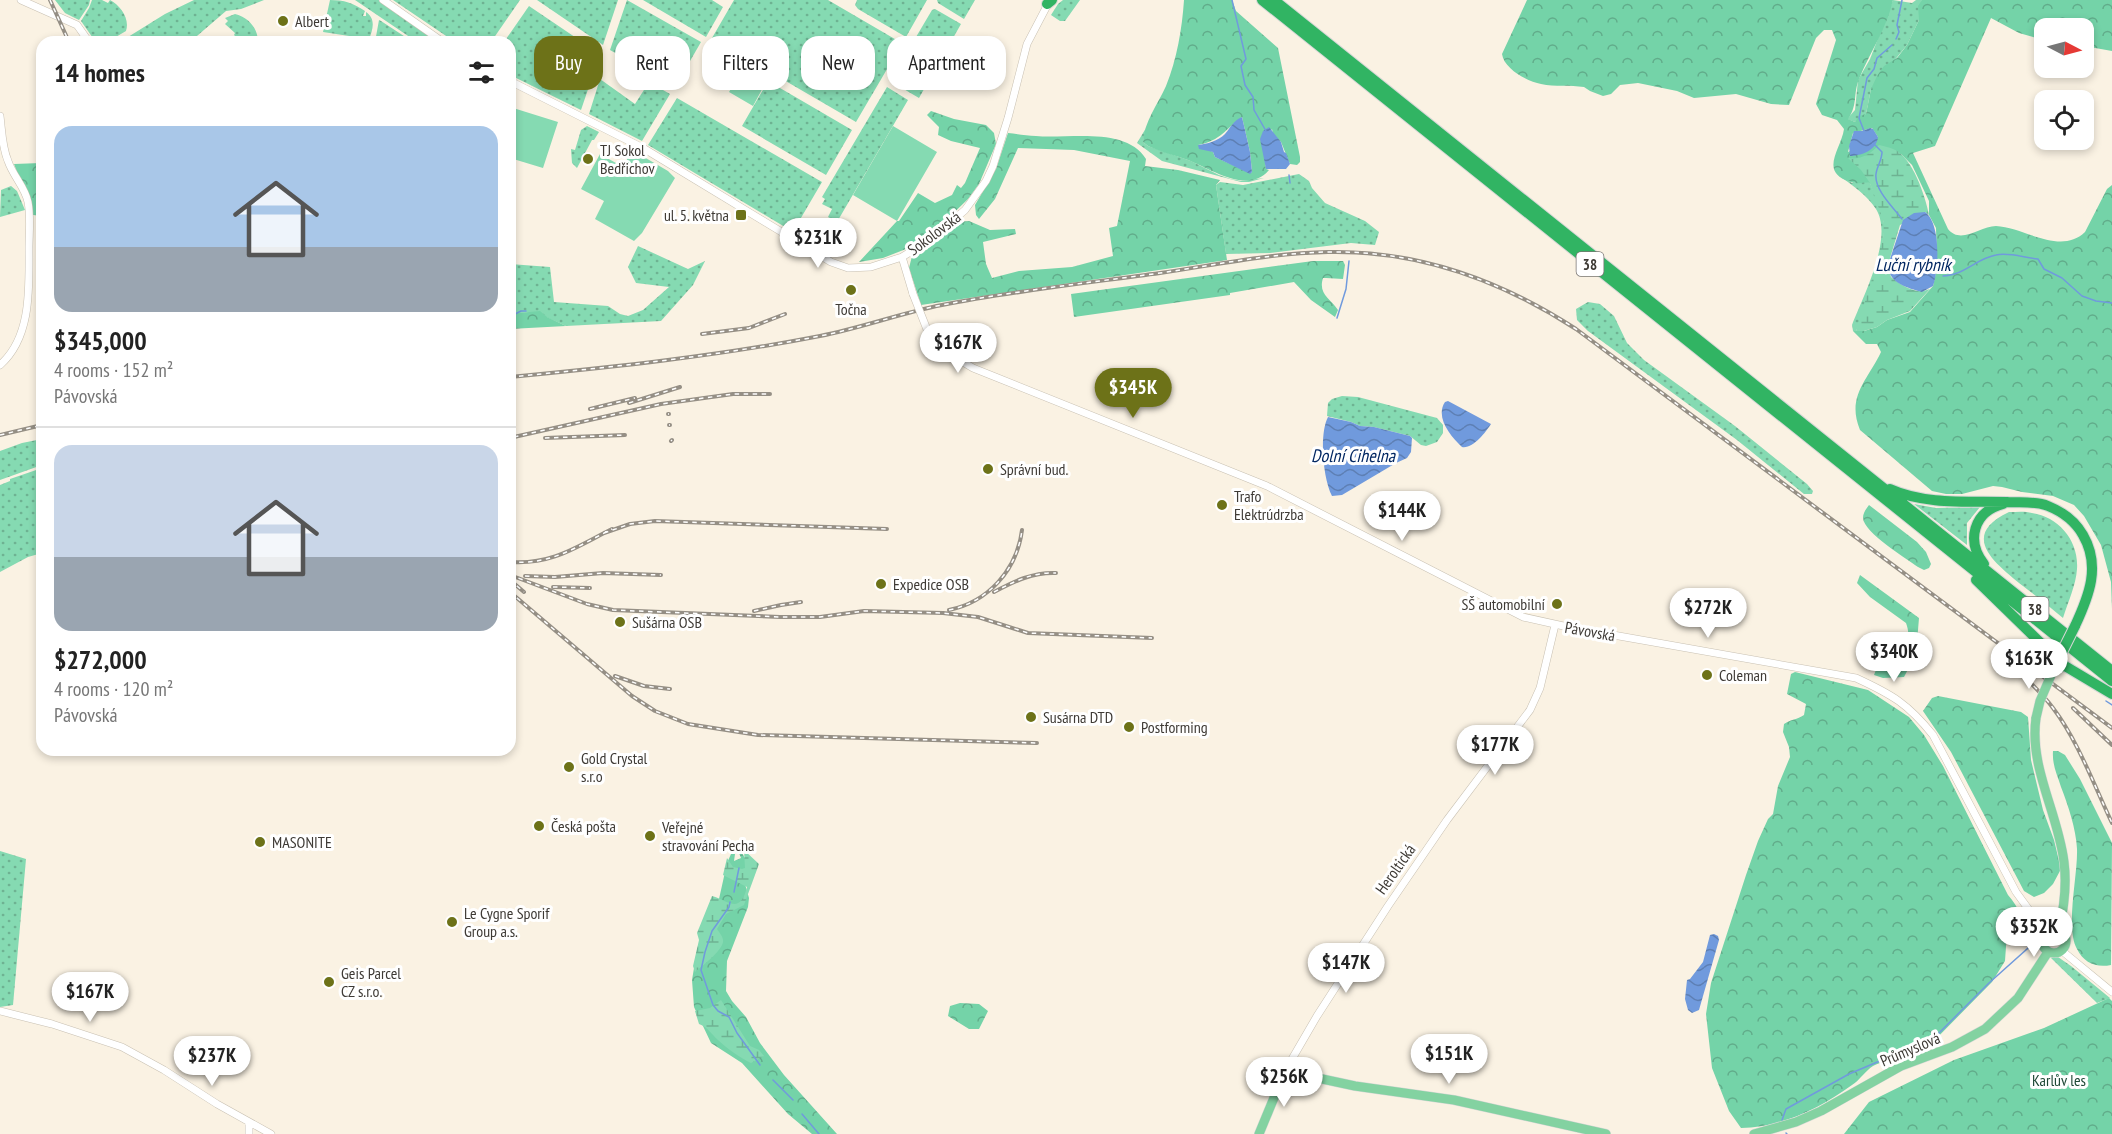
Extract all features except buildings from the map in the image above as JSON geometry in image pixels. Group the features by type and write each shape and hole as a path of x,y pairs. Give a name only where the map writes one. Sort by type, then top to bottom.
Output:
{"highway":[{"path":"1254,0 1324,52"},
{"name":"38","path":"1262,0 1324,52 2112,681"},
{"name":"38","path":"1275,0 2112,671"},
{"path":"1871,478 1893,491 1917,498 2046,506 2063,513 2072,520 2088,544 2092,558 2092,577 2086,602 2056,665"},
{"path":"1997,579 1978,556 1974,543 1975,528 1988,511 2009,502"},
{"path":"1964,563 1990,595 2051,653 2056,665"},
{"path":"2056,665 2065,666 2112,694"}],"main road":[{"path":"2056,665 2040,701 2036,718 2035,742 2038,762 2064,860 2066,891 2059,930"},
{"path":"2053,929 2059,930 2064,934 2066,941 2061,950 2056,953 2048,952 2042,943 2045,932 2053,929"},
{"name":"Průmyslová","path":"1754,1134 1784,1126 1831,1106 1901,1066 1952,1047 1985,1029 2018,998 2048,952"},
{"path":"1285,1071 1355,1086 1454,1100 1606,1134"},
{"name":"Heroltická","path":"1259,1134 1285,1071"}],"street":[{"path":"21,0 77,25 85,36"},
{"path":"383,0 434,36"},
{"name":"Sokolovská","path":"516,84 643,148 839,266 871,267 902,257 930,240 965,210 986,181 1008,118 1027,44 1050,2"},
{"path":"0,116 3,150 25,193 29,224 26,314 12,352 0,365"},
{"name":"Pávovská","path":"902,257 928,332 948,353 973,368 1257,481 1509,611 1555,625 1856,678 1882,690 1907,706 1933,735 2016,892 2045,932"},
{"name":"Heroltická","path":"1285,1071 1317,1016 1388,906 1447,820 1530,710 1540,688 1555,625"},
{"path":"2061,950 2112,992"},
{"path":"0,1011 52,1024 122,1047 271,1134"},
{"path":"249,1123 249,1134"}],"green space":[{"path":"55,0 90,0 79,20 65,13"},
{"path":"92,0 102,0 108,3 110,0 124,13 127,22 126,31 118,36 92,36 81,21"},
{"path":"194,0 264,0 241,9 226,11 197,36 130,36 165,14"},
{"path":"330,0 344,1 365,11 363,16 366,16 366,12 373,24 370,36 323,32"},
{"path":"355,0 379,0 431,36 408,36"},
{"path":"393,0 520,0 495,36 446,36"},
{"path":"537,0 618,0 603,45 603,36 590,36"},
{"path":"627,0 701,42 690,61 690,36 615,36 615,53 610,50"},
{"path":"643,0 712,0 723,7 707,36"},
{"path":"734,0 828,0 890,36 887,36 887,69 875,90 875,36 801,36 801,90 789,83 789,36 713,36"},
{"path":"857,0 927,0 907,36 858,9 855,5"},
{"path":"937,0 975,0 964,19 938,3"},
{"path":"1063,0 1080,0 1065,21 1060,21 1051,15"},
{"path":"1184,0 1232,0 1236,11 1278,48 1300,157 1297,165 1290,164 1281,142 1273,134 1272,129 1263,143 1266,169 1269,170 1251,180 1229,178 1143,142 1149,120 1166,86 1173,65","holes":["1242,117 1252,172 1250,173 1215,157 1213,152 1198,145 1218,137"]},
{"path":"1527,0 1893,0 1887,20 1857,84 1853,109 1848,119 1855,122 1859,116 1866,114 1871,89 1877,76 1884,66 1897,58 1907,45 1919,20 1918,6 1922,0 2112,0 2112,51 2094,48 2094,18 2034,18 2034,37 2019,33 1991,18 1935,146 1913,153 1948,229 1959,235 1996,226 2053,241 2075,239 2085,232 2107,189 2112,185 2112,609 2111,582 2101,545 2084,516 2074,505 2053,496 1993,486 1962,494 1932,491 1860,430 1856,418 1857,398 1881,352 1877,344 1866,344 1853,331 1864,331 1877,327 1887,320 1910,312 1933,286 1937,268 1936,228 1929,215 1929,201 1921,184 1912,165 1901,154 1895,157 1874,192 1870,183 1854,183 1841,178 1836,172 1833,166 1834,160 1844,129 1837,120 1822,115 1816,104 1836,40 1832,30 1824,30 1816,38 1789,105 1771,104 1736,94 1694,98 1677,91 1638,83 1620,85 1611,94 1603,96 1584,87 1546,85 1529,80 1517,74 1502,54","holes":["1872,128 1878,137 1848,152 1853,133"]},
{"path":"1893,0 1912,3 1922,0 1919,20 1907,45 1871,89 1866,114 1855,122 1847,119 1855,110 1858,80 1870,59"},
{"path":"529,6 573,36 534,36 534,87 516,78 516,36 508,36"},
{"path":"935,9 961,24 954,36 917,36 932,10"},
{"path":"235,14 244,18 251,24 258,36 235,36 235,33 225,24 228,21 225,18"},
{"path":"379,20 404,36 376,36"},
{"path":"603,81 635,104 644,90 663,90 670,94 642,141 589,114 597,90 603,90"},
{"path":"887,87 887,90 892,90 908,100 837,222 828,217 832,209 822,204 825,199 822,197"},
{"path":"540,90 588,90 581,110"},
{"path":"730,90 762,90 753,106 729,92"},
{"path":"763,90 783,90 852,130 826,175 742,126"},
{"path":"801,90 875,90 856,122"},
{"path":"905,90 924,90 919,98"},
{"path":"677,98 822,182 798,223 790,230 648,145"},
{"path":"516,109 558,122 543,168 516,160"},
{"path":"931,111 954,119 986,125 994,133 996,144 979,184 968,199 932,234 906,249 883,258 859,262 899,221 918,193 935,203 952,195 957,185 961,188 965,183 980,148 951,141 938,135 939,127 927,115"},
{"path":"587,126 599,132 592,140 577,168 572,163 571,149 575,150 581,130"},
{"path":"893,126 937,152 897,221 853,195"},
{"path":"1146,128 1143,142 1148,146 1191,161 1231,179 1241,181 1264,178 1241,182 1162,161 1137,143"},
{"path":"1008,133 1111,138 1137,149 1146,159 1145,166 1178,170 1220,180 1216,185 1227,260 921,305 909,268 912,256 938,239 957,222 969,221 990,230 1015,229 1016,234 983,242 986,264 992,278 1019,271 1072,267 1113,256 1109,228 1117,226 1130,161 1074,150 1018,148 995,199 979,219 975,205 996,169"},
{"path":"1879,145 1900,153 1912,168 1929,215 1925,212 1900,225 1888,265 1891,277 1914,290 1930,289 1910,311 1887,320 1877,327 1856,331 1878,259 1884,223 1870,183 1861,170 1848,158 1865,156"},
{"path":"632,150 668,171 675,178 642,233 634,241 595,219 604,201 581,189 600,154 623,167"},
{"path":"36,163 36,215 33,215 14,164"},
{"path":"1299,174 1309,181 1325,203 1365,221 1379,232 1375,245 1351,243 1270,253 1226,254 1216,185 1220,182 1243,185"},
{"path":"1838,175 1852,183 1864,181 1870,183 1884,223 1879,259 1856,331 1853,331 1852,325 1875,267 1879,251 1881,221 1876,209 1868,199"},
{"path":"11,186 17,191 25,210 0,217 1,190"},
{"path":"638,246 688,269 705,261 693,285 661,321 566,326 540,312 516,312 516,264 550,267 554,302 608,306 628,316 643,310 669,287 636,283 628,267"},
{"path":"1313,261 1343,261 1345,265 1343,279 1323,278 1322,283 1323,292 1338,310 1335,317 1311,300 1294,282 1230,293 1230,295 1074,317 1071,294"},
{"path":"1588,302 1600,304 1614,316 1627,343 1644,360 1735,426 1807,484 1813,491 1812,494 1804,494 1737,440 1588,331 1577,320 1576,309"},
{"path":"540,311 566,326 516,329 516,312"},
{"path":"1342,396 1358,397 1437,418 1443,425 1443,433 1437,442 1426,446 1421,445 1410,436 1360,426 1327,416 1328,403"},
{"path":"36,440 36,467 0,480 0,451"},
{"path":"36,470 36,555 0,572 0,485"},
{"path":"1914,504 1936,508 1980,507 1967,523 1967,545"},
{"path":"1869,505 1917,542 1926,552 1931,564 1929,568 1924,570 1918,567 1870,531 1863,518"},
{"path":"2009,512 2042,515 2059,525 2071,540 2075,549 2077,569 2063,618 2002,569 1987,550 1984,540 1986,531 1994,521"},
{"path":"1860,575 1919,618 1916,654 1904,677 1883,678 1874,675 1877,667 1902,650 1908,638 1908,631 1906,623 1870,597 1857,583"},
{"path":"1795,672 1868,690 1909,717 1924,735 1943,766 2020,915 2017,923 2007,932 2005,961 1992,982 1925,1050 1913,1056 1873,1066 1839,1094 1800,1115 1771,1124 1741,1128 1729,1111 1712,1068 1706,1014 1711,983 1746,875 1758,841 1768,819 1773,814 1778,786 1790,757 1783,732 1784,724 1804,715 1806,704 1787,694 1791,674"},
{"path":"1938,696 2021,712 2028,717 2031,760 2061,869 2053,884 2044,893 2034,897 2024,891 1951,752 1923,711 1932,698"},
{"path":"2053,751 2065,755 2080,779 2112,843 2111,965 2100,966 2087,961 2080,954 2074,940 2072,915 2077,849 2071,817 2053,761"},
{"path":"744,850 759,864 744,905 726,914 717,929 723,939 722,946 695,972 693,966 699,940 697,933 712,896 733,904 741,901 744,896 747,887 723,875 727,858 733,867 745,868"},
{"path":"0,851 26,859 13,1005 0,1007"},
{"path":"739,853 742,853 747,862 745,884 749,898 748,907 727,961 726,991 784,1075 837,1134 812,1134 788,1114 742,1063 711,1043 694,1007 692,980 697,950 719,899 727,863 731,854 735,854 734,861 741,858"},
{"path":"2058,957 2110,998 2097,1003 2051,958"},
{"name":"Karlův les","path":"2109,998 2112,1001 2112,1134 1844,1134 1869,1102 1954,1060 2044,1028"},
{"path":"721,1000 750,1046 759,1050 764,1056 751,1063 738,1056 699,1024 695,1011 710,1008"},
{"path":"960,1003 979,1004 988,1011 979,1029 969,1029 948,1016 950,1006"}],"water":[{"path":"1242,117 1250,152 1252,172 1250,174 1215,157 1213,152 1199,149 1198,145 1219,139 1234,122"},
{"path":"1269,127 1281,142 1286,153 1290,164 1286,169 1266,169 1260,139 1263,131"},
{"path":"1870,128 1878,137 1875,145 1872,149 1859,155 1850,156 1849,146 1854,131"},
{"name":"Luční rybník","path":"1925,212 1934,226 1937,269 1933,286 1922,292 1900,284 1891,276 1888,265 1903,220 1914,213"},
{"path":"1448,401 1491,424 1470,446 1462,447 1445,426 1442,408"},
{"name":"Dolní Cihelna","path":"1328,417 1410,436 1412,438 1411,452 1407,458 1342,495 1332,496 1326,479 1323,457 1325,425"},
{"path":"1714,934 1719,940 1699,1010 1692,1013 1688,1010 1685,999 1687,980 1703,962 1710,935"}],"waterway":[{"path":"1232,0 1246,59 1241,66 1245,85 1253,97 1254,110 1266,131"},
{"path":"1896,39 1899,32 1897,25 1902,0"},
{"path":"1864,131 1859,118 1867,78 1874,69 1877,58 1892,45"},
{"path":"1874,144 1882,152 1876,174 1878,186 1902,219"},
{"path":"1289,175 1290,183"},
{"path":"1943,276 1957,273 1989,257 2001,254 2038,259 2044,269 2062,278 2082,296 2112,303"},
{"path":"1337,318 1346,289 1349,261"},
{"path":"516,314 526,311"},
{"path":"2106,701 2112,705"},
{"path":"735,845 736,851"},
{"path":"734,892 739,868"},
{"path":"730,902 712,931 701,970 713,1005 729,1017 737,1033 760,1065"},
{"path":"1782,1120 1786,1109 1849,1074 1934,1038 1989,983 2036,941"},
{"path":"773,1080 793,1100"},
{"path":"802,1114 819,1134"}],"railway":[{"path":"50,0 66,36"},
{"path":"516,376 627,365 782,343 835,333 927,308 969,300 1265,257 1328,252 1361,253 1394,256 1427,263 1489,283 1519,296 1576,329 2112,728"},
{"path":"702,334 749,328 785,314"},
{"path":"629,403 680,387"},
{"path":"516,437 661,404 733,394 770,394"},
{"path":"590,409 635,398"},
{"path":"0,435 36,426"},
{"path":"545,438 625,435"},
{"path":"604,533 630,524 655,521 887,529"},
{"path":"516,562 551,558 612,529"},
{"path":"949,610 976,600 998,582 1014,558 1022,530"},
{"path":"525,576 555,577 603,573 661,575"},
{"path":"994,592 1032,576 1056,573"},
{"path":"516,577 587,604 613,610 780,617 820,617 864,611 943,613 978,617 1028,633 1152,638"},
{"path":"516,585 524,592"},
{"path":"553,587 590,588"},
{"path":"516,597 632,696 655,711 688,724 758,735 1037,743"},
{"path":"754,611 801,602"},
{"path":"2001,655 2041,694 2062,721 2078,749 2112,823"},
{"path":"615,676 644,686 670,689"},
{"path":"2073,708 2112,745"}],"place":[{"name":"Albert","path":"283,21"},
{"name":"TJ Sokol Bedřichov","path":"588,159"},
{"name":"ul. 5. května","path":"741,215"},
{"name":"Točna","path":"851,290"},
{"name":"Správní bud.","path":"988,469"},
{"name":"Trafo Elektrúdrzba","path":"1222,505"},
{"name":"Expedice OSB","path":"881,584"},
{"name":"SŠ automobilní","path":"1557,604"},
{"name":"Sušárna OSB","path":"620,622"},
{"name":"Coleman","path":"1707,675"},
{"name":"Susárna DTD","path":"1031,717"},
{"name":"Postforming","path":"1129,727"},
{"name":"Gold Crystal s.r.o","path":"569,767"},
{"name":"Česká pošta","path":"539,826"},
{"name":"Veřejné stravování Pecha","path":"650,836"},
{"name":"MASONITE","path":"260,842"},
{"name":"Le Cygne Sporif Group a.s.","path":"452,922"},
{"name":"Geis Parcel CZ s.r.o.","path":"329,982"}]}
